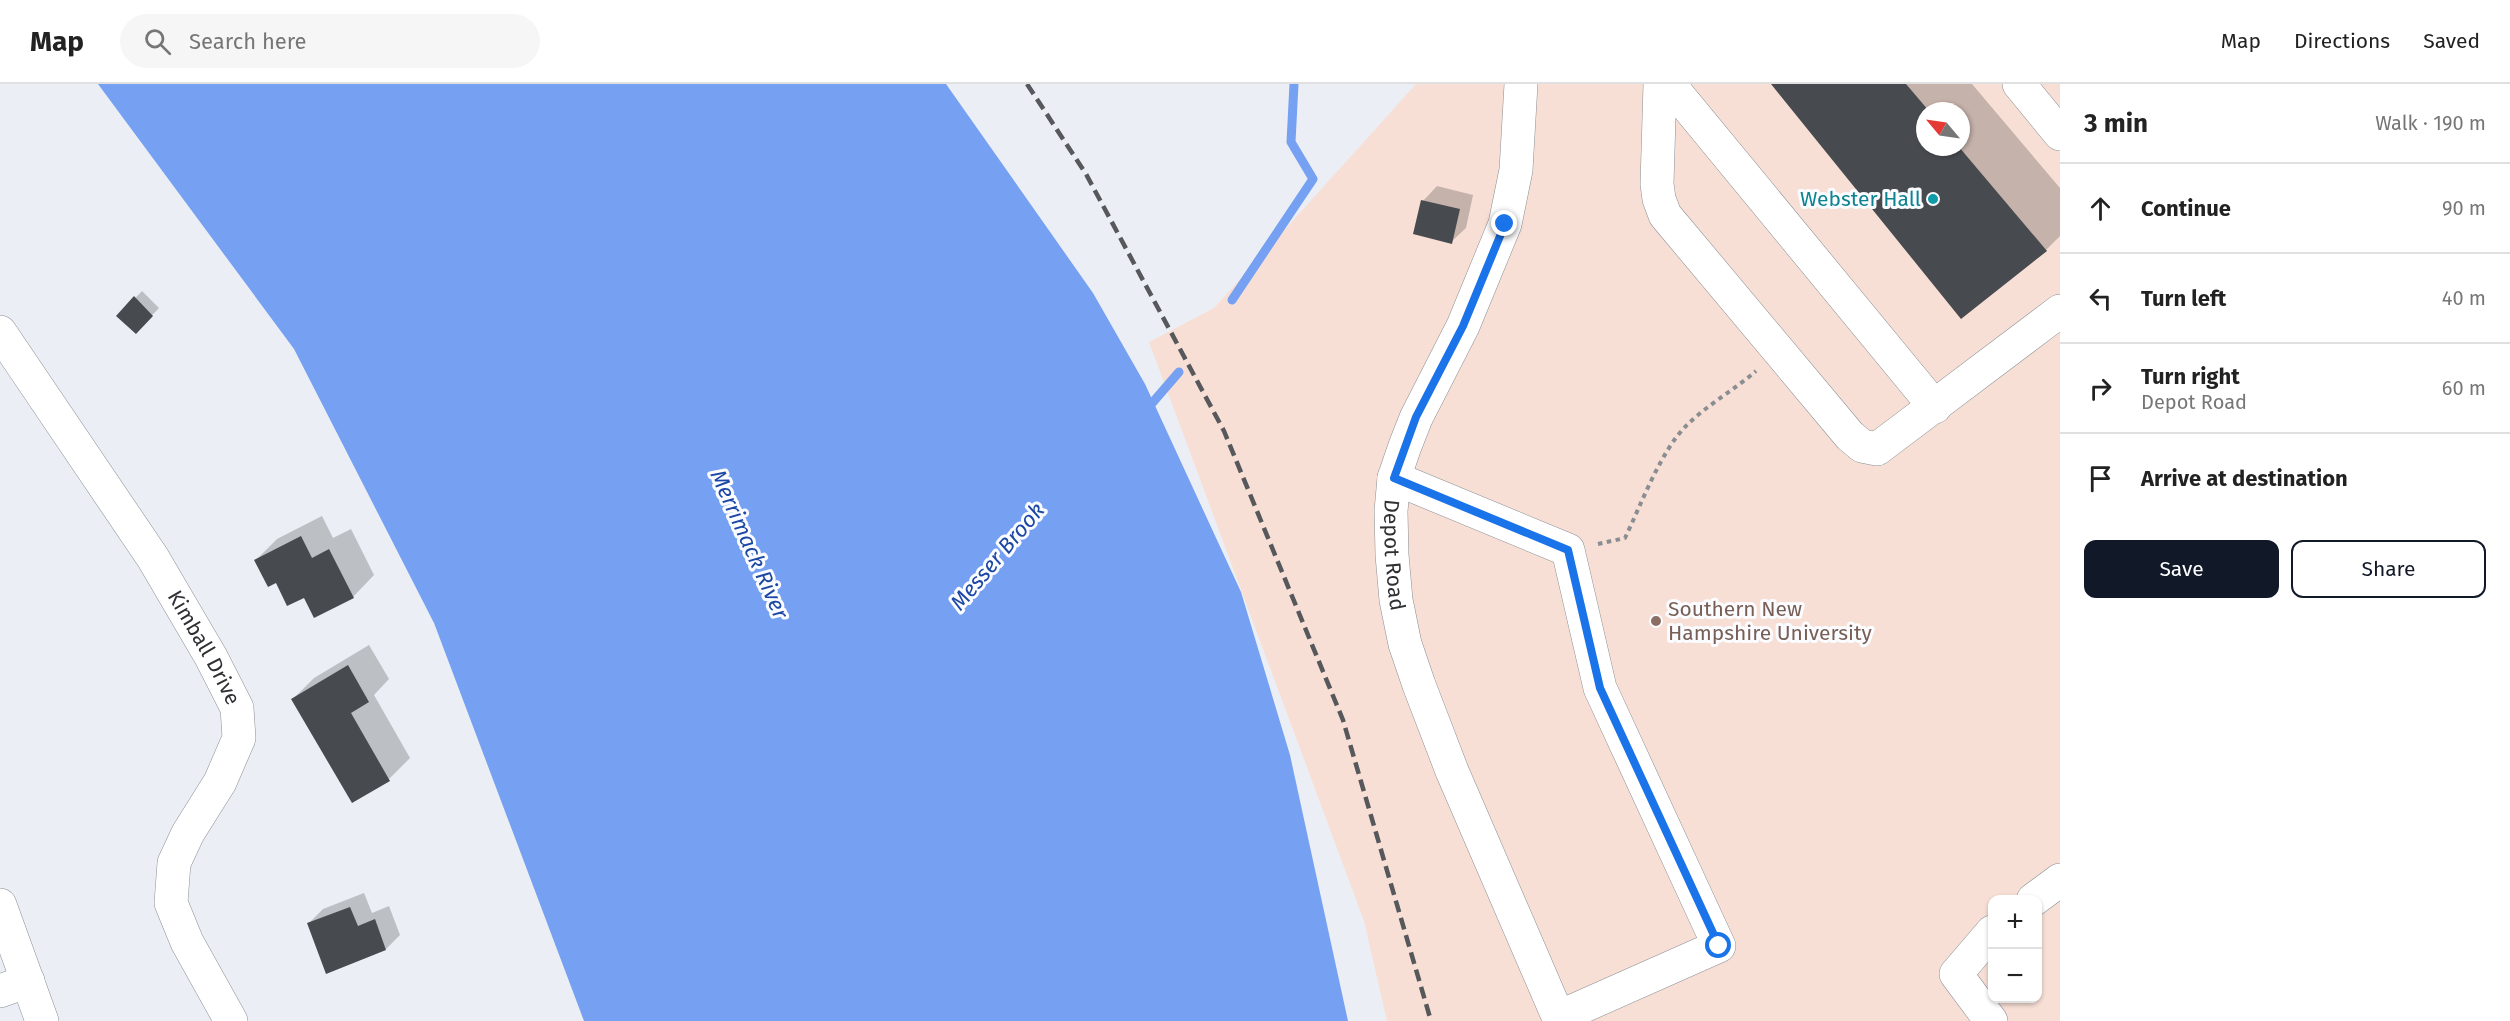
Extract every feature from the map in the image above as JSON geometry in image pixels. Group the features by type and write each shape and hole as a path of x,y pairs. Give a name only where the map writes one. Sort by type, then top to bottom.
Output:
{"street":[{"name":"Depot Road","path":"1521,84 1516,170 1505,224 1463,326 1416,417 1394,478 1391,512 1392,555 1396,600 1405,644 1452,771 1560,1019"},
{"path":"1660,84 1657,184 1659,199 1665,215 1850,436 1862,446 1877,449 2060,311"},
{"path":"1670,84 1935,406"},
{"path":"2019,84 2060,134"},
{"name":"Kimball Drive","path":"0,332 153,558 211,657 237,708 239,738 220,782 188,833 174,864 171,903 188,942 231,1021"},
{"path":"1394,478 1568,550 1600,688 1719,946 1560,1019"},
{"path":"2040,895 2060,880"},
{"path":"0,904 14,986 42,1021"},
{"path":"1988,937 1956,974 1991,1021"}],"path":[{"path":"1625,538 1676,437 1687,424 1734,390"}],"shaded area":[{"name":"Southern New Hampshire University","path":"1416,84 2060,84 2060,1021 1387,1021 1364,921 1149,342 1214,308"}],"water":[{"name":"Merrimack River","path":"98,84 946,84 1093,293 1145,384 1241,592 1290,755 1348,1021 584,1021 434,623 294,349"}],"building":[{"name":"Webster Hall","path":"1771,84 1906,84 1921,102 1916,102 1916,156 1967,156 2047,251 1961,319"},
{"path":"1421,200 1460,209 1452,244 1413,234"},
{"path":"134,296 153,316 136,334 116,316"},
{"path":"301,536 312,558 329,549 354,598 314,618 304,598 287,606 276,583 268,587 254,560"},
{"path":"348,665 369,702 351,713 390,781 352,803 291,699"},
{"path":"350,907 358,926 375,919 386,950 326,974 307,923"}],"waterway":[{"name":"Messer Brook","path":"1232,300 1313,179 1291,142 1294,84"},
{"name":"Messer Brook","path":"1147,409 1179,372"}],"railway":[{"path":"1027,84 1086,174 1224,431 1343,720 1431,1021"}],"place":[{"name":"Webster Hall","path":"1933,199"},
{"name":"Southern New Hampshire University","path":"1656,621"}],"route":[{"path":"1505,224 1463,326 1416,417 1394,478 1568,550 1600,688 1719,946"}]}
